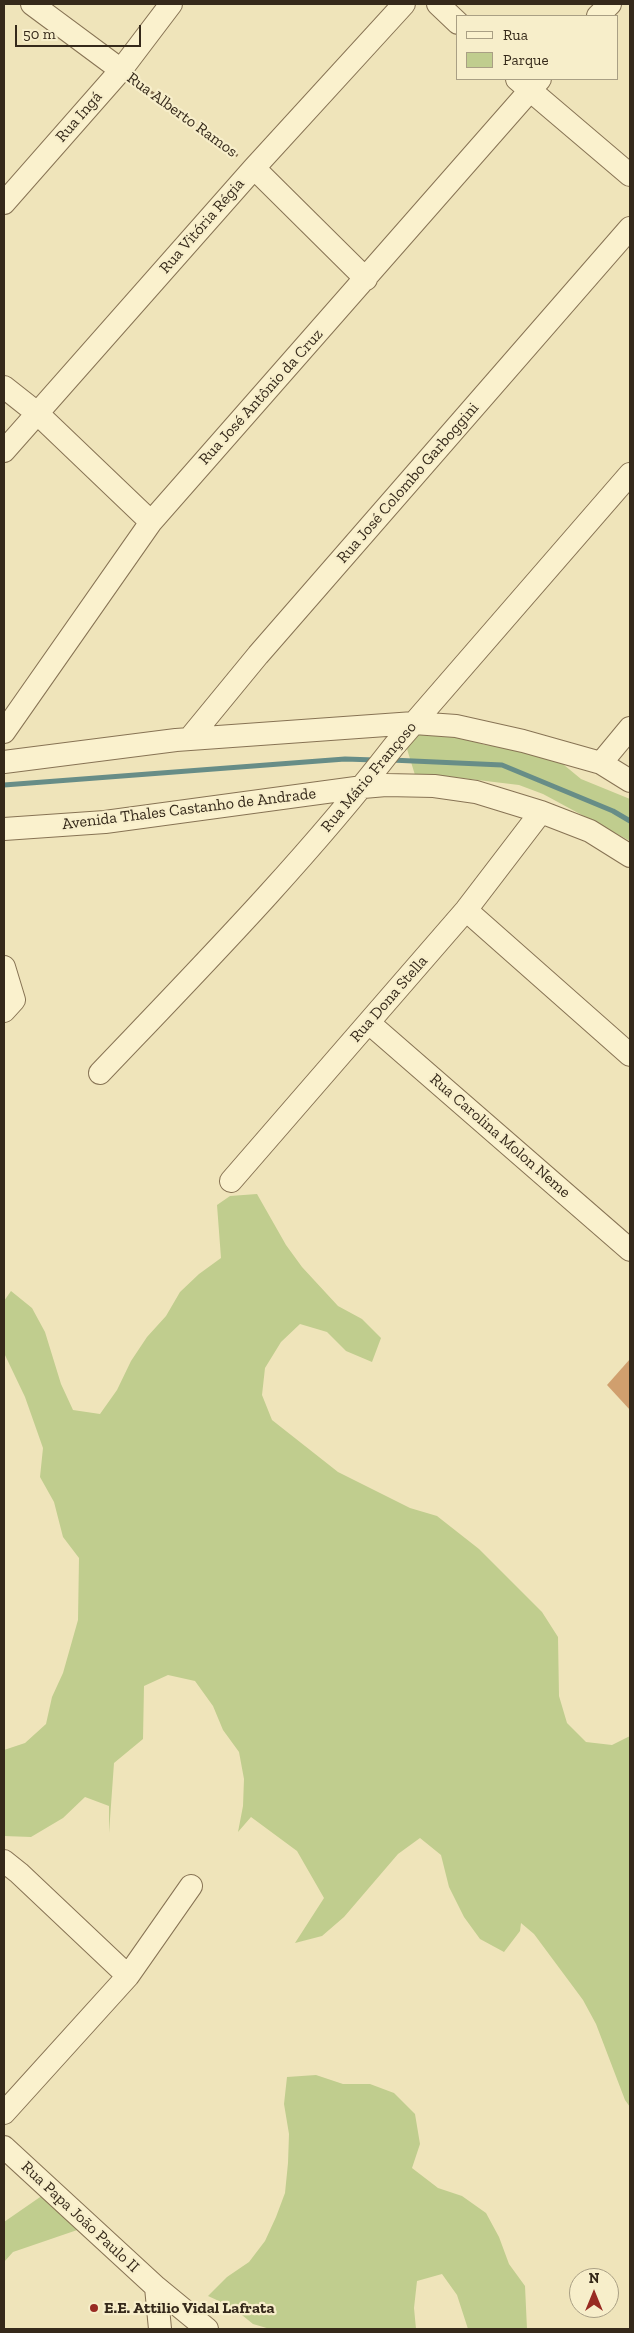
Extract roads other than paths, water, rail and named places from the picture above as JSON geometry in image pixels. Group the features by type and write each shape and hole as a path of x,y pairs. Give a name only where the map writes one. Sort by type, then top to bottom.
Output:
{"street":[{"name":"Rua Alberto Ramos","path":"32,4 120,70"},
{"name":"Rua Ingá","path":"4,203 120,70 171,4"},
{"name":"Rua Vitória Régia","path":"4,451 254,168 404,4"},
{"path":"438,4 456,21"},
{"path":"599,15 610,4"},
{"path":"529,83 630,175"},
{"name":"Rua José Antônio da Cruz","path":"4,732 151,522 366,279 529,83"},
{"name":"Rua Alberto Ramos","path":"254,168 366,279"},
{"name":"Rua José Colombo Garboggini","path":"189,739 258,655 630,228"},
{"path":"4,387 37,413 151,522"},
{"name":"Rua Mário Françoso","path":"100,1073 258,907 363,787 414,723 630,474"},
{"path":"4,762 189,739 414,723 456,726 523,741 601,763 630,781"},
{"path":"601,763 630,728"},
{"name":"Avenida Thales Castanho de Andrade","path":"4,829 105,822 363,787 386,785 434,786 476,792 541,812 590,831 630,856"},
{"name":"Rua Dona Stella","path":"231,1181 466,910 541,812"},
{"path":"590,831 630,865"},
{"path":"466,910 630,1054"},
{"path":"4,967 14,1000 4,1012"},
{"name":"Rua Carolina Molon Neme","path":"369,1023 630,1250"},
{"path":"4,1861 128,1976"},
{"path":"4,2113 128,1976 191,1886"},
{"name":"Rua Papa João Paulo II","path":"4,2147 156,2287 207,2329"},
{"path":"156,2287 160,2329"}],"waterway":[{"path":"4,785 345,759 375,760"},
{"path":"391,760 502,765 613,811 630,821"}],"place":[{"name":"E.E. Attilio Vidal Lafrata","path":"94,2308"}]}
